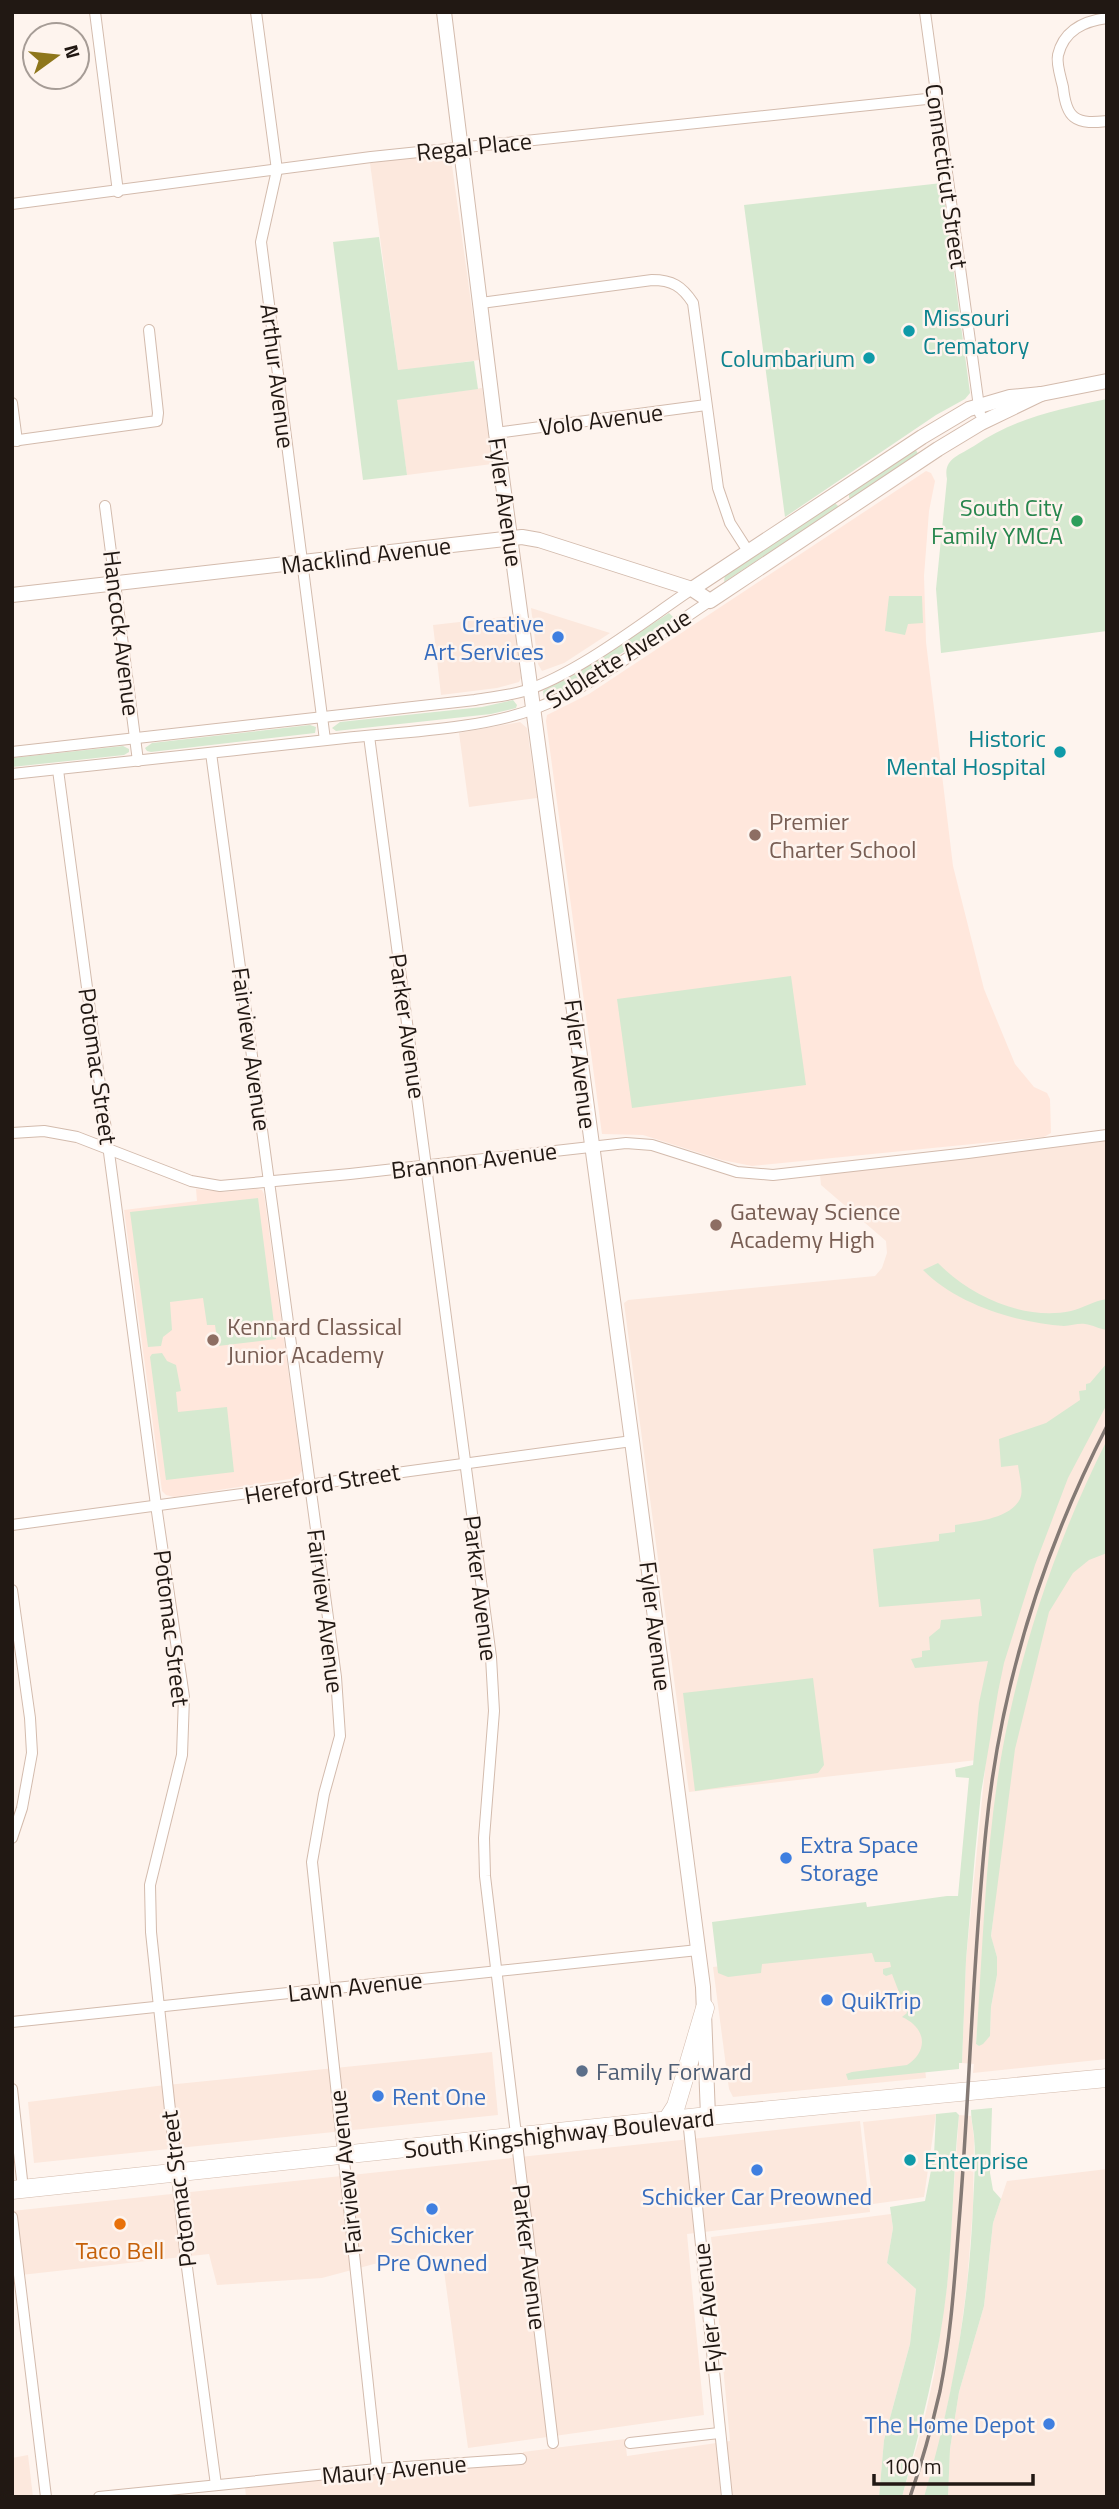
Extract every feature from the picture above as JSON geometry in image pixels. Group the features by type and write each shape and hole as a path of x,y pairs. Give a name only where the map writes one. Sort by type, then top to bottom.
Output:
{"main road":[{"path":"667,2120 676,2106 705,2008"},
{"name":"South Kingshighway Boulevard","path":"17,2189 667,2120 1107,2078"}],"street":[{"path":"95,12 118,192"},
{"name":"Arthur Avenue","path":"256,12 277,170 261,242 325,740"},
{"name":"Fyler Avenue","path":"444,12 496,433 698,1950 705,2008 708,2116"},
{"name":"Connecticut Street","path":"925,12 981,423"},
{"path":"1107,18 1075,26 1065,39 1058,56 1065,102 1074,117 1087,122 1107,121"},
{"name":"Regal Place","path":"12,204 371,157 936,98"},
{"path":"481,303 652,280 665,280 685,291 692,303 718,488 730,523 748,551"},
{"path":"12,403 15,441 157,421 149,330"},
{"name":"Sublette Avenue","path":"12,752 475,700 532,688 585,661 939,426 979,405 1107,380"},
{"name":"Sublette Avenue","path":"12,774 369,736 481,722 534,709 587,683 932,453 981,423 1041,394"},
{"name":"Volo Avenue","path":"496,433 706,405"},
{"name":"Hancock Avenue","path":"105,506 138,761"},
{"name":"Macklind Avenue","path":"12,595 512,538 539,540 692,589 710,601"},
{"name":"Parker Avenue","path":"369,736 491,1657 494,1711 484,1838 485,1876 553,2443"},
{"name":"Fairview Avenue","path":"211,753 336,1677 340,1736 324,1794 313,1862 377,2469"},
{"name":"Potomac Street","path":"58,770 184,1697 181,1755 150,1885 151,1932 176,2173 216,2485"},
{"name":"Brannon Avenue","path":"12,1133 57,1133 109,1147 200,1184 220,1186 626,1143 652,1145 727,1170 773,1175 1107,1135"},
{"name":"Hereford Street","path":"12,1525 632,1441"},
{"path":"12,1590 30,1718 32,1753 22,1808 12,1838"},
{"name":"Lawn Avenue","path":"12,2022 698,1950"},
{"path":"12,2090 17,2189"},
{"name":"Fyler Avenue","path":"688,2119 727,2497"},
{"path":"12,2217 46,2497"},
{"path":"630,2443 719,2433"},
{"name":"Maury Avenue","path":"99,2497 377,2469 522,2459"}],"shaded area":[{"path":"446,153 451,158 479,360 398,371 370,163"},
{"path":"482,388 492,464 407,475 396,400"},
{"name":"Premier Charter School","path":"926,471 931,473 935,481 929,511 924,576 926,642 953,866 984,989 1015,1064 1034,1087 1047,1093 1050,1099 1051,1133 1044,1137 752,1166 722,1160 643,1135 602,1134 547,715 589,694"},
{"path":"531,608 610,633 564,663 542,671 538,664"},
{"path":"513,616 521,678 519,682 497,688 441,695 433,625"},
{"path":"520,722 527,728 537,798 469,807 459,733"},
{"path":"1107,1140 1107,2059 973,2073 974,2064 962,2063 966,1960 986,1759 689,1792 624,1303 628,1300 875,1276 882,1268 887,1253 886,1241 821,1185 820,1175","holes":["996,1797 991,1937 997,1957 997,1975 991,2007 990,2036 979,2046 976,2044"]},
{"name":"Kennard Classical Junior Academy","path":"196,1189 224,1192 257,1189 264,1194 302,1471 296,1478 174,1497 162,1491 124,1210 197,1201"},
{"path":"912,1946 926,2078 733,2097 729,2089 713,1967"},
{"path":"492,2052 498,2115 34,2163 28,2102"},
{"path":"936,2114 924,2197 873,2204 863,2122"},
{"path":"959,2115 971,2116 974,2138 973,2207 957,2361 938,2450 924,2497 902,2497 934,2375 947,2286"},
{"path":"860,2121 870,2212 687,2234 704,2415 468,2448 442,2256 374,2264 322,2278 217,2285 209,2254 12,2276 12,2211"},
{"path":"1107,2169 1107,2497 948,2497 950,2449 959,2392 984,2306 993,2223 1007,2181"},
{"path":"891,2214 893,2228 887,2263 916,2289 910,2344 884,2440 879,2497 246,2497 245,2487 524,2463 523,2452 625,2439 627,2456 730,2441 711,2237"},
{"path":"28,2455 33,2497 12,2497 12,2458"}],"green space":[{"path":"942,183 970,393 965,399 936,415 785,517 744,205"},
{"path":"379,237 398,370 474,361 478,389 397,400 407,475 363,480 333,242"},
{"path":"1107,399 1107,631 941,653 936,589 946,472 950,462 990,436 1021,421"},
{"path":"916,450 919,456 852,499 849,498 849,493"},
{"path":"835,503 839,507 724,582 725,575"},
{"path":"889,596 922,596 923,623 908,624 905,635 885,631"},
{"path":"669,613 673,617 669,622 570,687 544,698 543,691 578,673"},
{"path":"513,700 516,708 491,714 336,731 332,728 340,722 482,707"},
{"path":"310,725 316,727 315,733 151,752 145,748 152,743"},
{"path":"123,746 129,749 124,755 12,767 12,758"},
{"path":"791,976 806,1085 632,1108 617,999"},
{"path":"258,1198 276,1339 218,1346 215,1325 207,1325 203,1298 170,1302 172,1330 163,1337 161,1346 148,1347 130,1212"},
{"path":"938,1263 966,1286 1017,1309 1053,1313 1071,1311 1107,1299 1107,1330 1085,1324 1064,1326 1027,1321 988,1310 952,1293 923,1270"},
{"path":"162,1353 167,1361 176,1365 181,1391 176,1392 178,1412 227,1407 234,1472 166,1480 150,1357 152,1354"},
{"path":"1107,1363 1107,1404 1068,1478 1035,1565 1004,1663 981,1793 966,1960 962,2063 959,2063 959,2069 848,2080 846,2074 852,2072 907,2065 922,2046 922,2039 916,2027 902,2017 907,2013 892,1974 883,1974 883,1969 891,1967 890,1962 875,1962 872,1953 762,1964 761,1973 728,1977 718,1973 712,1922 866,1902 867,1907 958,1896 969,1778 956,1777 955,1769 973,1765 979,1703 988,1661 915,1668 911,1659 922,1657 922,1651 930,1650 929,1637 940,1628 941,1620 982,1616 980,1599 879,1607 873,1549 939,1541 939,1534 955,1532 955,1525 991,1518 1015,1506 1022,1492 1018,1465 1001,1467 999,1439 1046,1423 1080,1400 1079,1391 1086,1390 1086,1384 1090,1383"},
{"path":"1107,1440 1107,1553 1089,1560 1073,1573 1049,1612 1015,1749 991,1936 997,1957 997,1975 991,2007 990,2036 979,2046 976,2044 988,1861 996,1788 1010,1712 1043,1593 1072,1515"},
{"path":"813,1678 824,1765 818,1773 695,1791 683,1693"},
{"path":"992,2108 990,2173 993,2190 1001,2199 993,2223 984,2306 959,2392 950,2449 948,2497 924,2497 951,2389 968,2280 975,2162 971,2110"},
{"path":"956,2112 959,2115 949,2266 944,2314 934,2367 902,2497 879,2497 884,2440 910,2344 916,2289 887,2263 893,2228 890,2207 925,2201 934,2155 936,2114"}],"railway":[{"path":"910,2497 940,2391 950,2323 986,1830 1002,1725 1013,1673 1044,1572 1084,1474 1107,1426"}],"place":[{"name":"Missouri Crematory","path":"909,331"},
{"name":"Columbarium","path":"869,358"},
{"name":"South City Family YMCA","path":"1077,521"},
{"name":"Creative Art Services","path":"558,637"},
{"name":"Historic Mental Hospital","path":"1060,752"},
{"name":"Premier Charter School","path":"755,835"},
{"name":"Gateway Science Academy High","path":"716,1225"},
{"name":"Kennard Classical Junior Academy","path":"213,1340"},
{"name":"Extra Space Storage","path":"786,1858"},
{"name":"QuikTrip","path":"827,2000"},
{"name":"Family Forward","path":"582,2071"},
{"name":"Rent One","path":"378,2096"},
{"name":"Enterprise","path":"910,2160"},
{"name":"Schicker Car Preowned","path":"757,2170"},
{"name":"Schicker Pre Owned","path":"432,2209"},
{"name":"Taco Bell","path":"120,2224"},
{"name":"The Home Depot","path":"1049,2424"}]}
